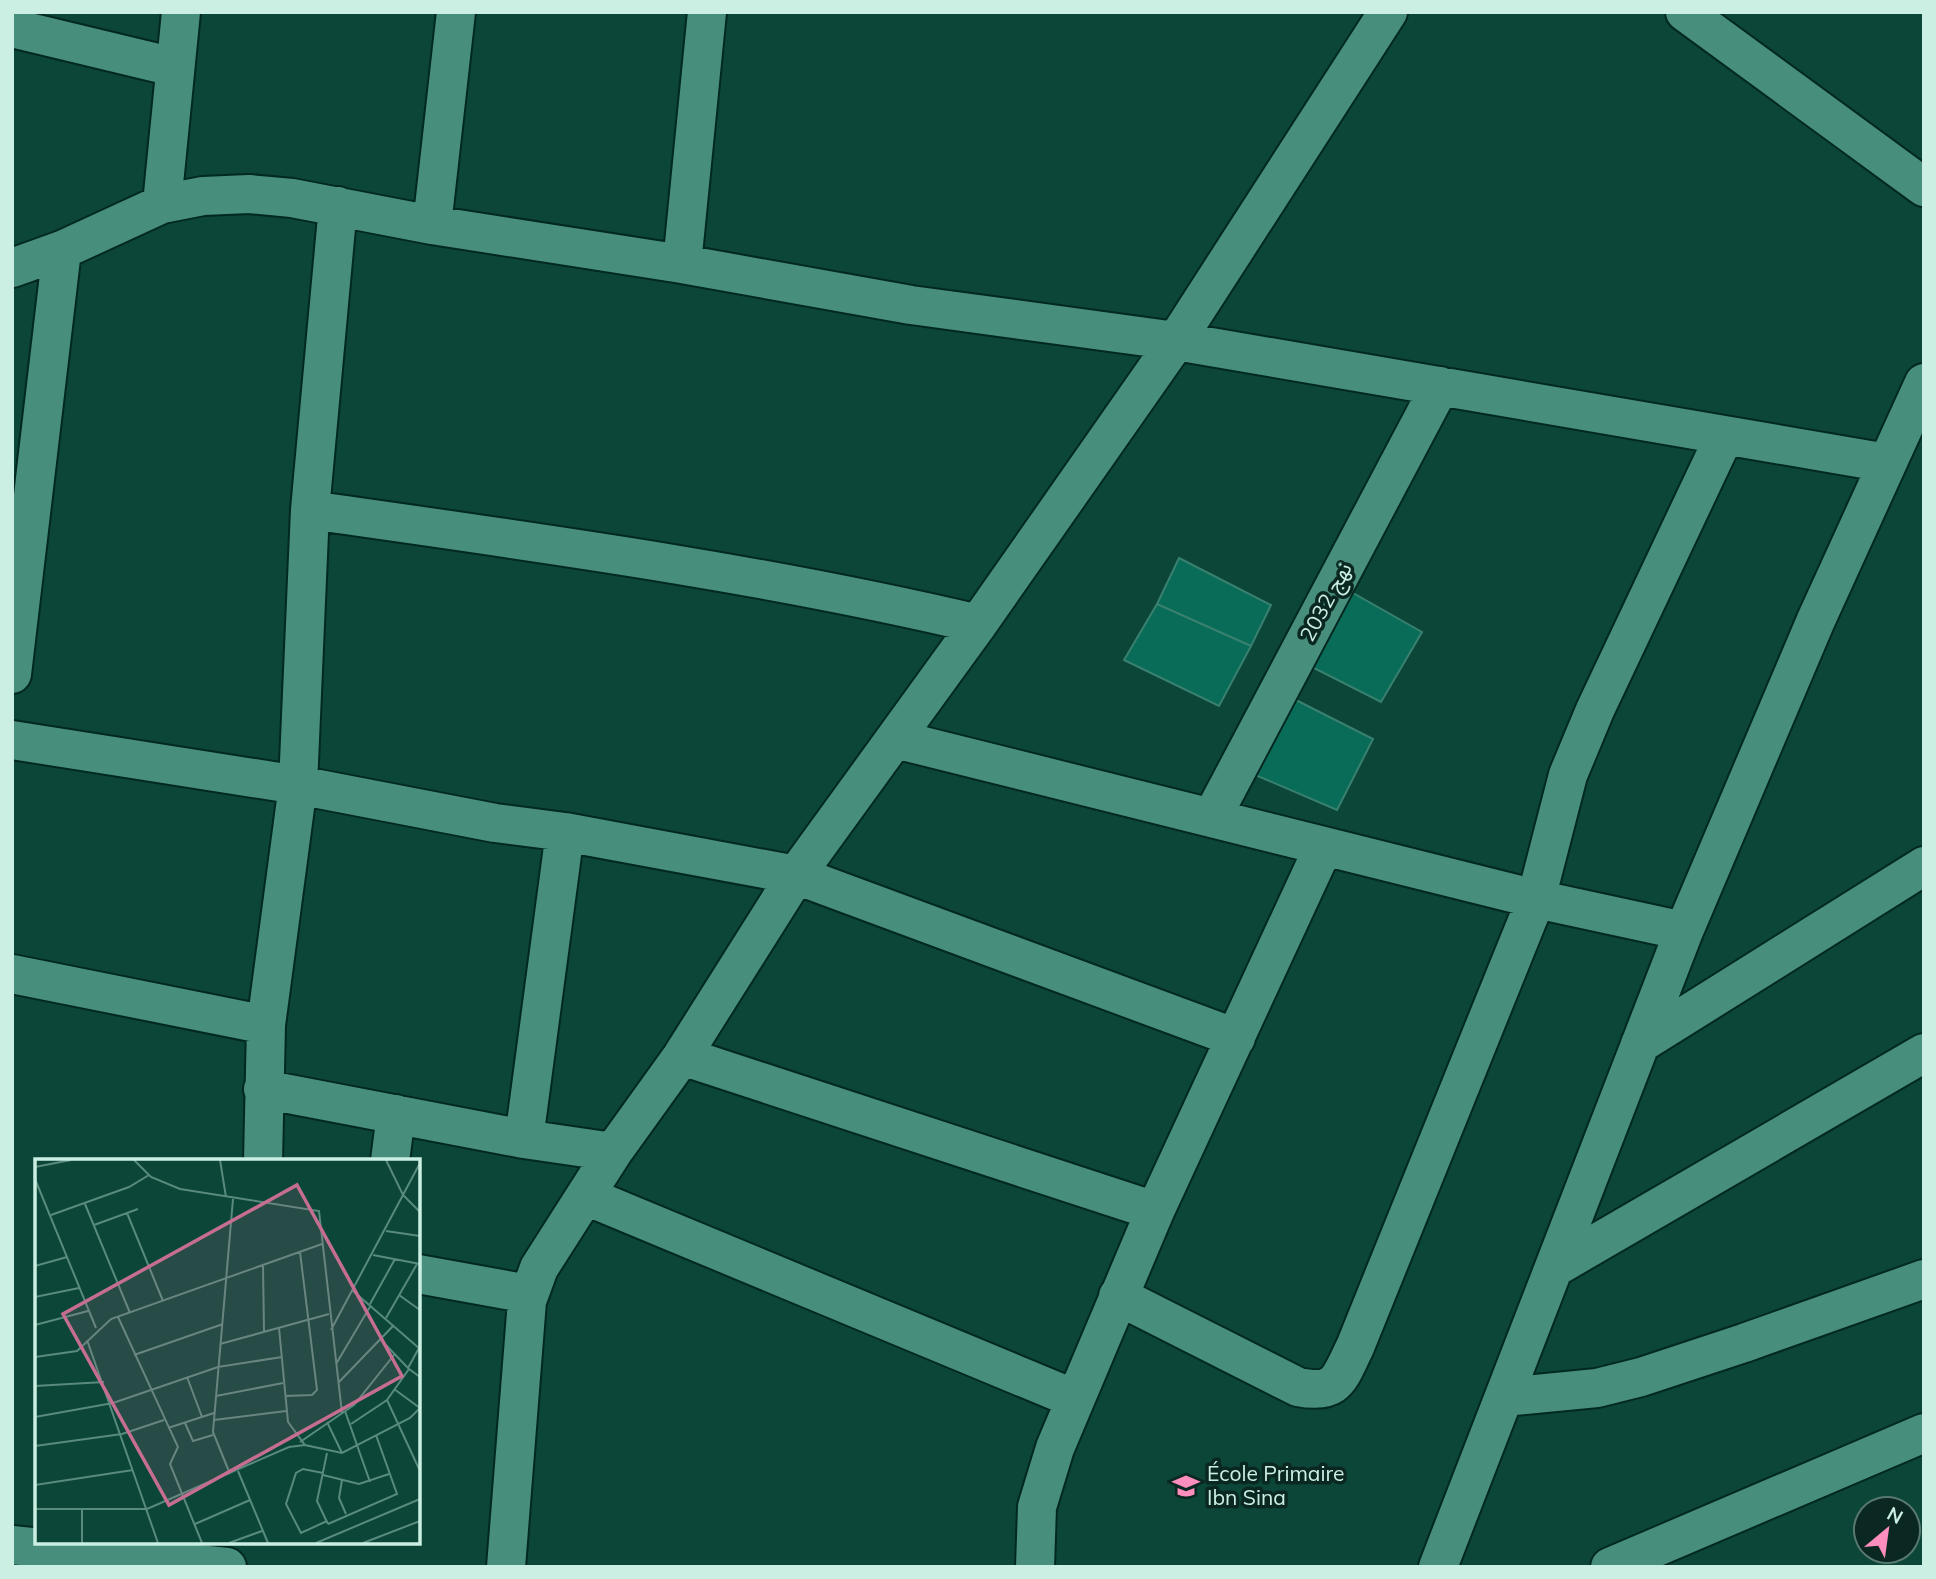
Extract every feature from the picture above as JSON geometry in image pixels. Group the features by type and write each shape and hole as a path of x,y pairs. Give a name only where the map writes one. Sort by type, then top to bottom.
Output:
{"street":[{"path":"162,204 181,12"},
{"path":"432,225 456,12"},
{"path":"682,264 707,12"},
{"path":"506,1567 529,1294 539,1268 613,1152 682,1056 796,874 978,624 1176,341 1388,12"},
{"path":"1685,12 1924,187"},
{"path":"12,27 174,68"},
{"path":"12,268 62,250 162,204 203,197 249,194 292,198 432,225 682,264 911,305 1176,341 1887,463"},
{"path":"263,1159 266,1025 298,786 310,510 338,206"},
{"path":"12,674 19,567 62,250"},
{"path":"1438,1567 1684,931 1816,620 1924,383"},
{"name":"نهج 2032","path":"1212,817 1440,386"},
{"path":"1118,1296 1298,1387 1318,1391 1331,1387 1343,1371 1536,899 1568,775 1590,722 1724,437"},
{"path":"310,510 656,560 892,603 978,624"},
{"path":"895,738 1536,899 1684,931"},
{"path":"12,740 298,786 495,823 565,832 796,874 1236,1038"},
{"path":"524,1139 565,832"},
{"path":"1035,1567 1037,1507 1046,1472 1075,1399 1155,1211 1324,846"},
{"path":"1640,1044 1923,869"},
{"path":"12,974 266,1025"},
{"path":"1555,1268 1924,1053"},
{"path":"682,1056 1155,1211"},
{"path":"263,1089 524,1139 613,1152"},
{"path":"390,1159 396,1114"},
{"path":"586,1196 1075,1399"},
{"path":"420,1274 529,1294"},
{"path":"1504,1397 1597,1388 1641,1377 1923,1283"},
{"path":"1610,1567 1924,1433"},
{"path":"12,1545 227,1567"}],"building":[{"path":"1179,558 1271,605 1251,646 1157,604"},
{"path":"1346,589 1422,632 1381,702 1308,665"},
{"path":"1157,604 1251,646 1219,706 1124,660"},
{"path":"1286,695 1373,739 1337,810 1246,771"}],"place":[{"name":"École Primaire Ibn Sina","path":"1186,1486"}]}
